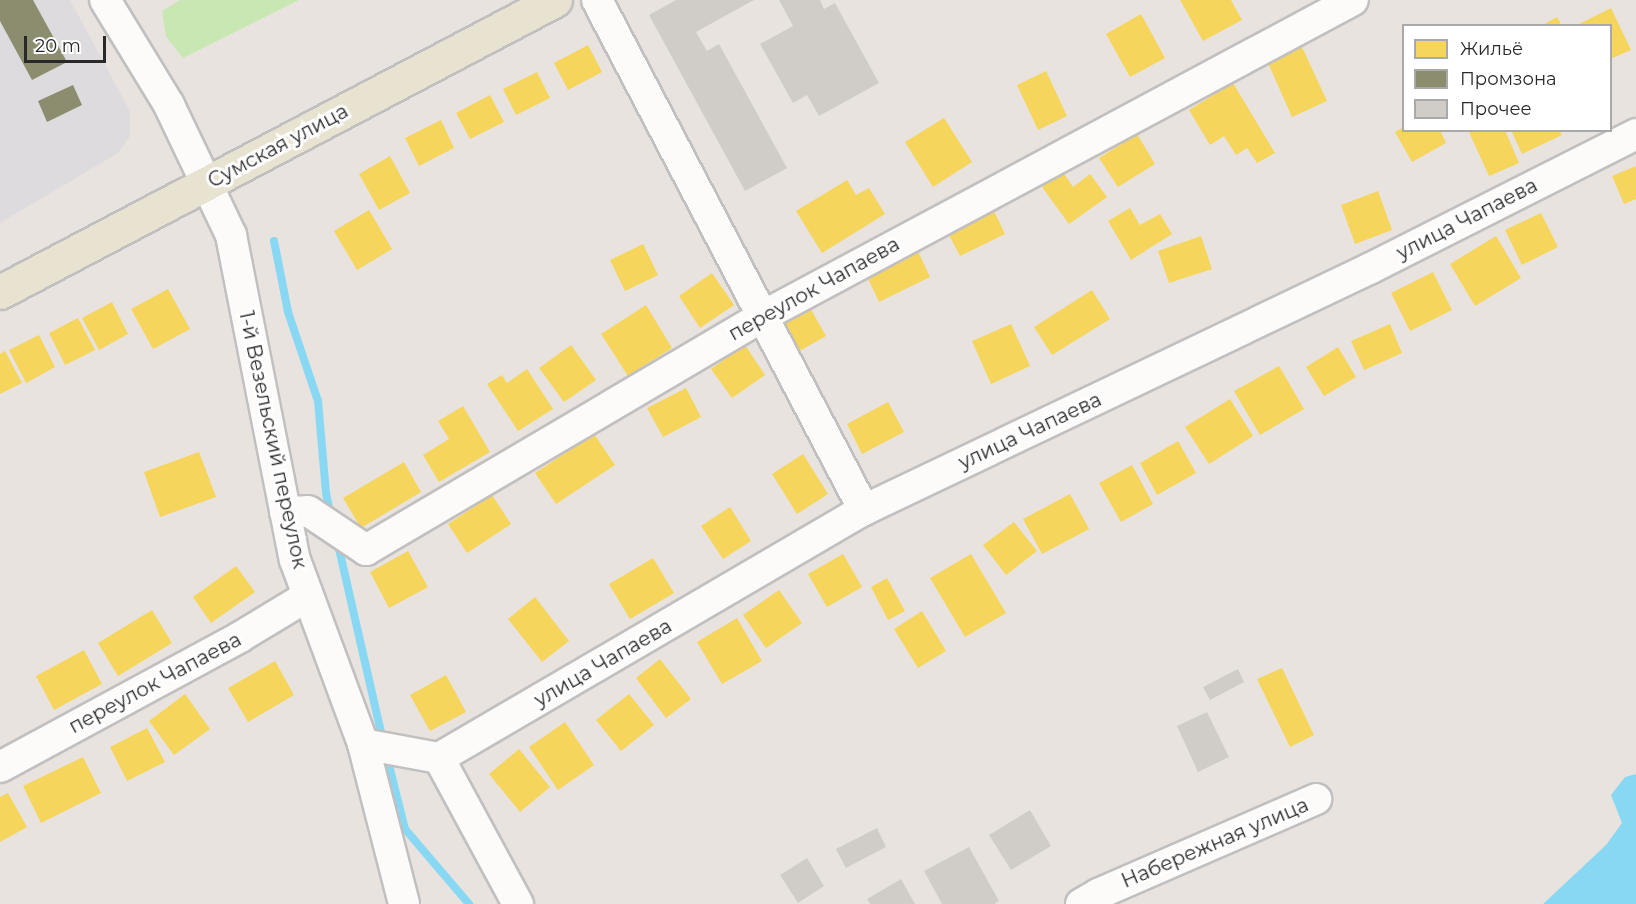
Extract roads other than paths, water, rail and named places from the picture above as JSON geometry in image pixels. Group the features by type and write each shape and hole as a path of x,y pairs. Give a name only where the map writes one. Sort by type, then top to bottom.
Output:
{"main road":[{"name":"Сумская улица","path":"0,291 555,0"}],"street":[{"name":"1-й Везельский переулок","path":"105,0 169,105 231,236 296,560 363,744 404,904"},
{"path":"597,0 864,510"},
{"name":"переулок Чапаева","path":"285,512 308,511 366,550 763,316 1353,0"},
{"name":"улица Чапаева","path":"439,758 864,510 1371,268 1636,134"},
{"name":"переулок Чапаева","path":"0,767 240,637 308,596"},
{"path":"363,744 439,758 518,904"},
{"name":"Набережная улица","path":"1081,904 1098,894 1317,799"}],"water":[{"path":"1636,774 1636,904 1543,904 1606,845 1622,823 1611,795 1625,777"}],"waterway":[{"path":"274,241 288,312 318,401 326,493 331,516"},
{"path":"337,540 383,741"},
{"path":"386,753 405,829 469,904"}]}
